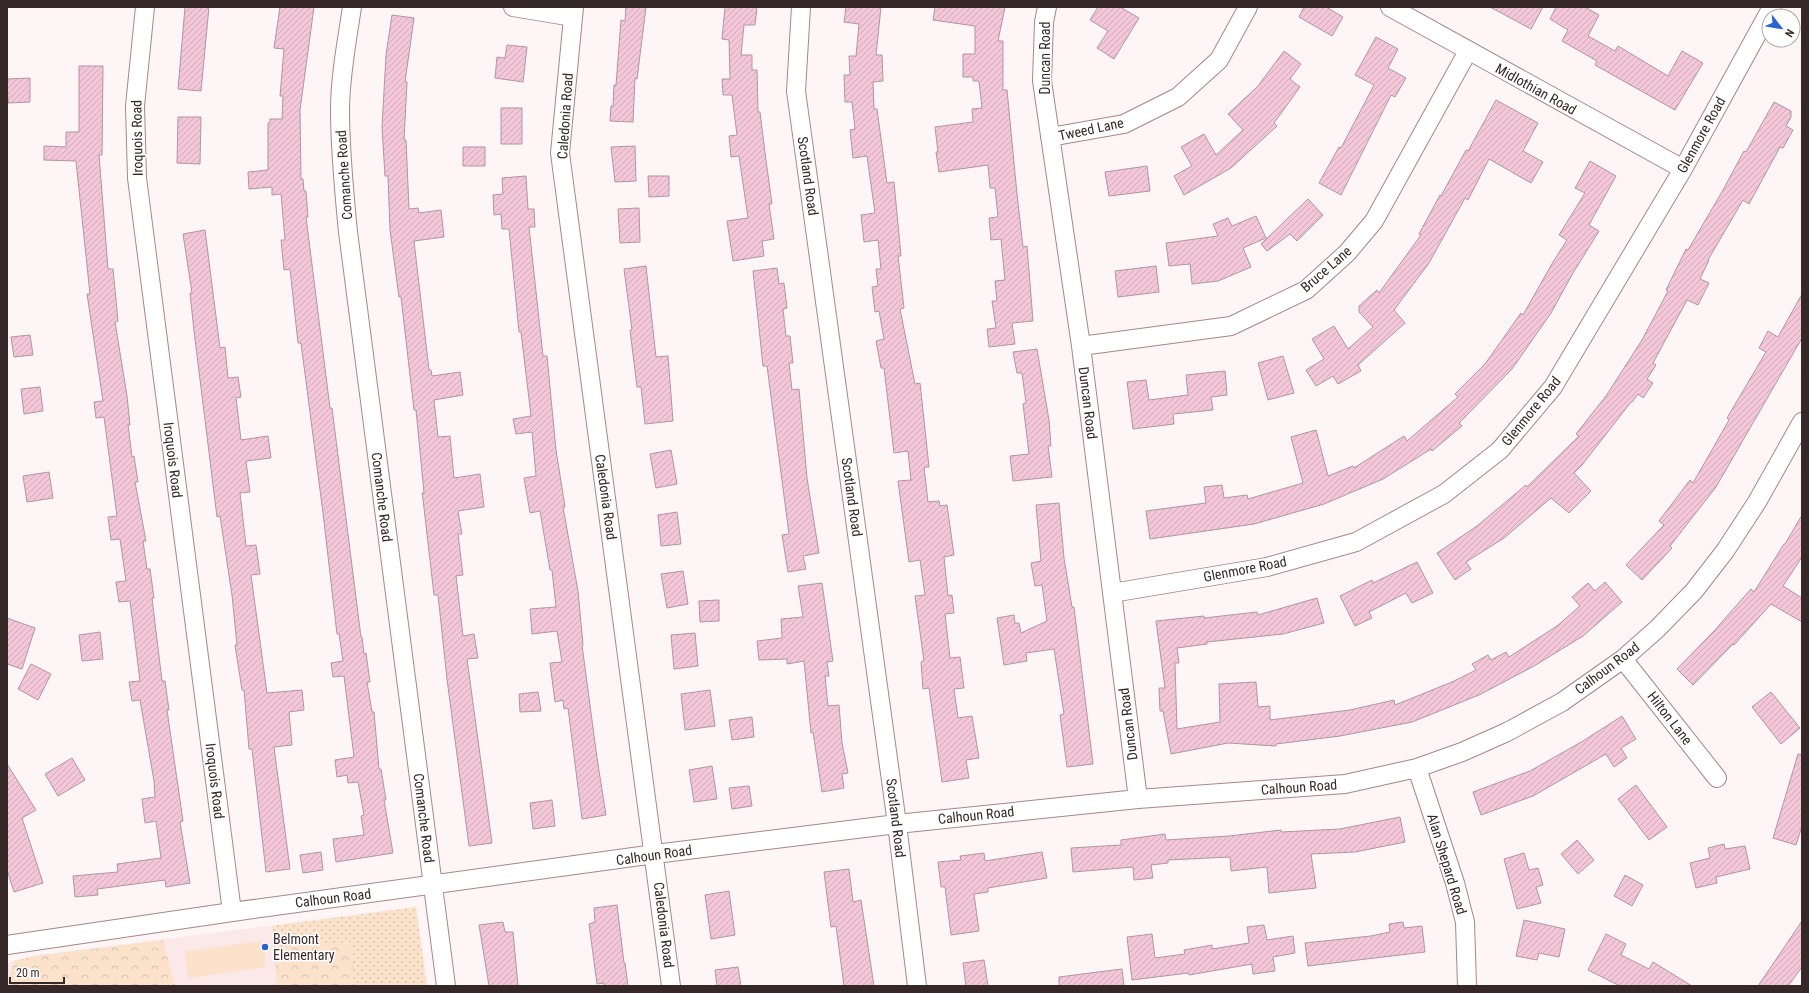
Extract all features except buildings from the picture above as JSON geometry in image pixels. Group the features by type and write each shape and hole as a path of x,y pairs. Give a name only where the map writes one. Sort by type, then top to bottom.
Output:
{"street":[{"name":"Iroquois Road","path":"145,7 135,106 137,178 232,912"},
{"name":"Comanche Road","path":"352,7 340,109 342,160 348,232 446,986"},
{"path":"513,7 574,12"},
{"name":"Scotland Road","path":"801,7 796,91 897,824 917,986"},
{"name":"Duncan Road","path":"1047,7 1044,22 1042,81 1081,346 1138,799"},
{"name":"Tweed Lane","path":"1050,137 1124,124 1178,97 1219,60 1248,7"},
{"name":"Midlothian Road","path":"1390,7 1683,170"},
{"name":"Glenmore Road","path":"1112,593 1267,567 1356,542 1444,494 1500,450 1553,387 1683,170 1772,7"},
{"name":"Caledonia Road","path":"574,12 560,153 655,854 671,986"},
{"name":"Bruce Lane","path":"1081,346 1231,326 1306,290 1347,253 1374,221 1468,51"},
{"name":"Calhoun Road","path":"7,945 232,912 433,886 655,854 897,824 1138,799 1345,784 1417,768 1462,752 1507,732 1562,702 1623,659 1657,629 1699,585 1725,551 1757,502 1802,422"},
{"name":"Hilton Lane","path":"1623,659 1717,778"},
{"name":"Alan Shepard Road","path":"1417,768 1455,884 1465,922 1467,986"}],"shaded area":[{"name":"Belmont Elementary","path":"416,907 427,986 7,986 7,963 33,956"}],"green space":[{"path":"416,907 427,986 354,986 351,942 274,948 272,926"},
{"path":"163,940 175,986 7,986 14,961 33,956"},
{"path":"264,941 266,967 188,978 185,951"},
{"path":"351,942 354,986 277,986 274,948"}],"place":[{"name":"Belmont Elementary","path":"265,947"}]}
